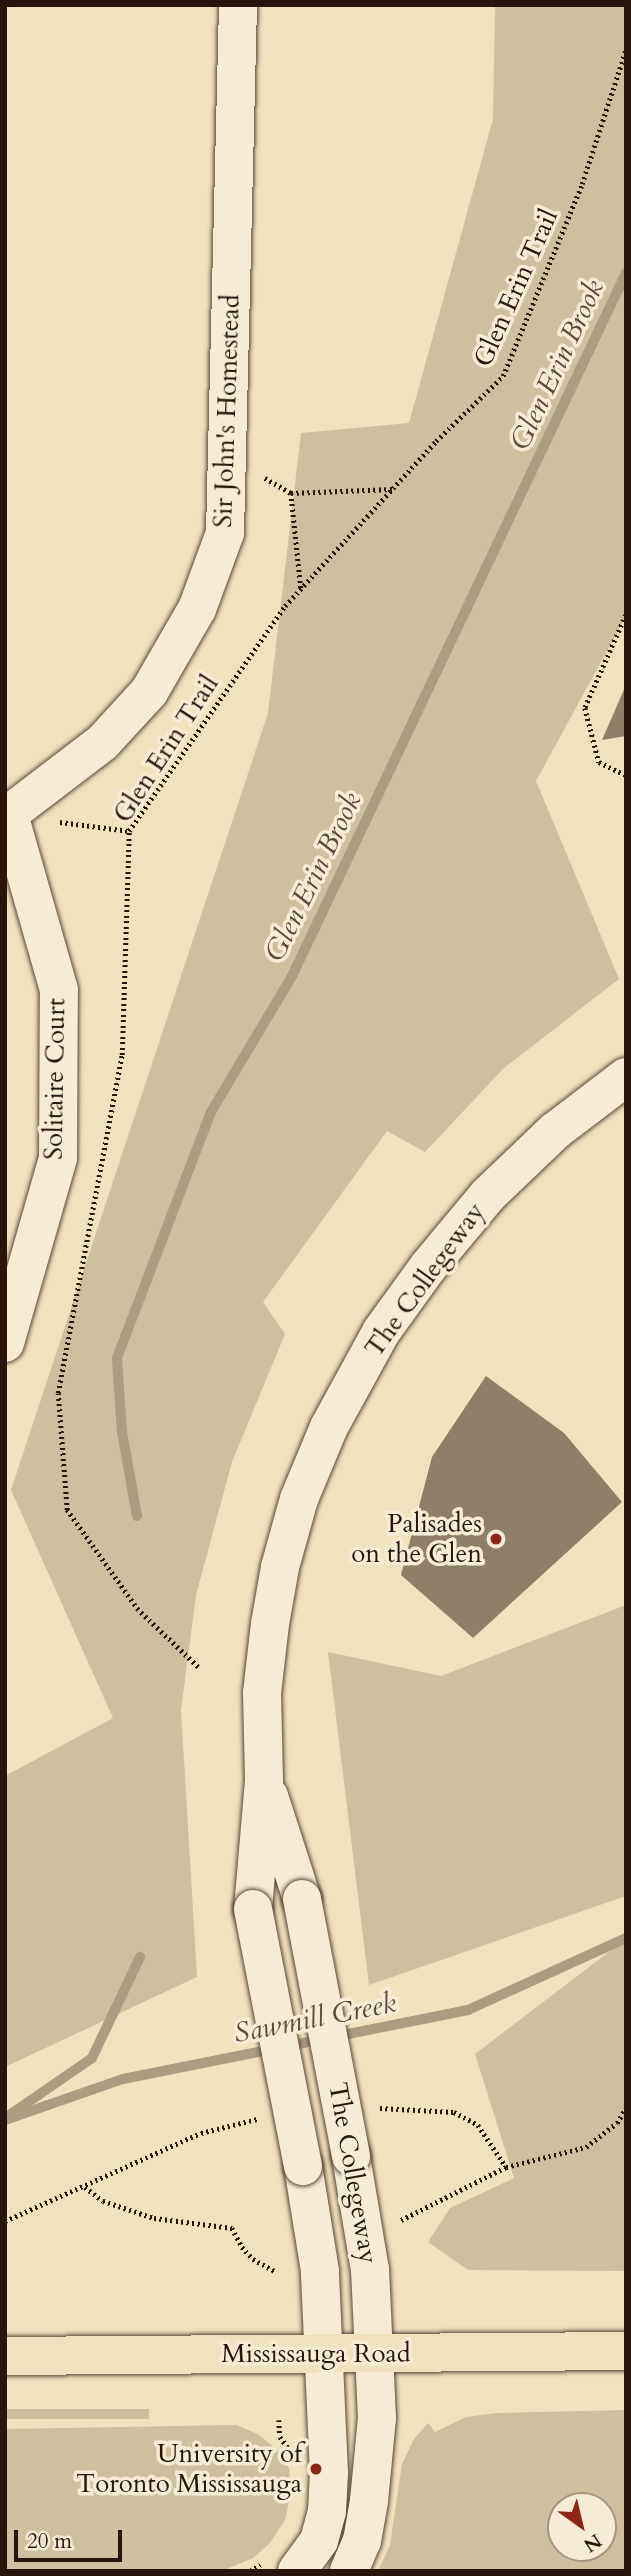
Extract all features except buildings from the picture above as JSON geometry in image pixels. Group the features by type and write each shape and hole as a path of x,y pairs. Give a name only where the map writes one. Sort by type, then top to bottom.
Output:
{"main road":[{"name":"Mississauga Road","path":"5,2356 626,2351"}],"street":[{"name":"Sir John's Homestead","path":"7,816 103,742 149,692 197,609 225,533 238,5"},
{"name":"Solitaire Court","path":"5,1343 58,1158 58,990 7,816"},
{"name":"The Collegeway","path":"297,2571 318,2540 327,2511 326,2354 320,2271 303,2166 253,1909 264,1780 262,1693 280,1567 299,1499 329,1427 381,1332 428,1267 488,1195 555,1131 626,1077"},
{"name":"The Collegeway","path":"264,1780 302,1899 370,2270 377,2418 371,2487 362,2541 349,2571"}],"path":[{"name":"Glen Erin Trail","path":"198,1667 138,1610 67,1510 58,1393 122,1055 129,831 285,606 392,489 503,376 582,184 626,49"},
{"path":"302,589 291,494 392,489"},
{"path":"626,615 585,708 599,762 626,775"},
{"path":"7,816 129,831"},
{"path":"401,2220 506,2167 586,2147 617,2123 626,2108"},
{"path":"85,2187 103,2201 154,2218 232,2228 242,2247 253,2259 276,2272"}],"shaded area":[{"path":"495,5 626,5 626,616 536,781 619,979 504,1068 425,1152 387,1131 263,1302 285,1334 232,1462 196,1595 181,1710 197,1977 5,2067 5,1776 113,1718 11,1490 268,713 301,433 409,423 493,119"},
{"path":"626,1605 626,1896 369,1985 328,1652 441,1676"},
{"path":"626,1939 626,2271 468,2270 428,2242 450,2208 514,2178 475,2054"},
{"path":"5,2409 149,2409 149,2419 5,2419"},
{"path":"626,2410 626,2571 378,2571 390,2545 402,2464 414,2439 428,2423 435,2432 466,2417 497,2413"},
{"path":"236,2425 258,2434 275,2448 289,2468 291,2493 285,2520 270,2543 253,2558 222,2571 5,2571 5,2429"}],"waterway":[{"name":"Glen Erin Brook","path":"137,1516 122,1432 117,1358 211,1112 292,976 626,273"},
{"name":"Sawmill Creek","path":"5,2120 123,2079 468,2010 626,1938"},
{"name":"Glen Erin Brook","path":"8,2116 92,2058 140,1957"}],"place":[{"name":"Palisades on the Glen","path":"496,1539"},
{"name":"University of Toronto Mississauga","path":"316,2469"}]}
